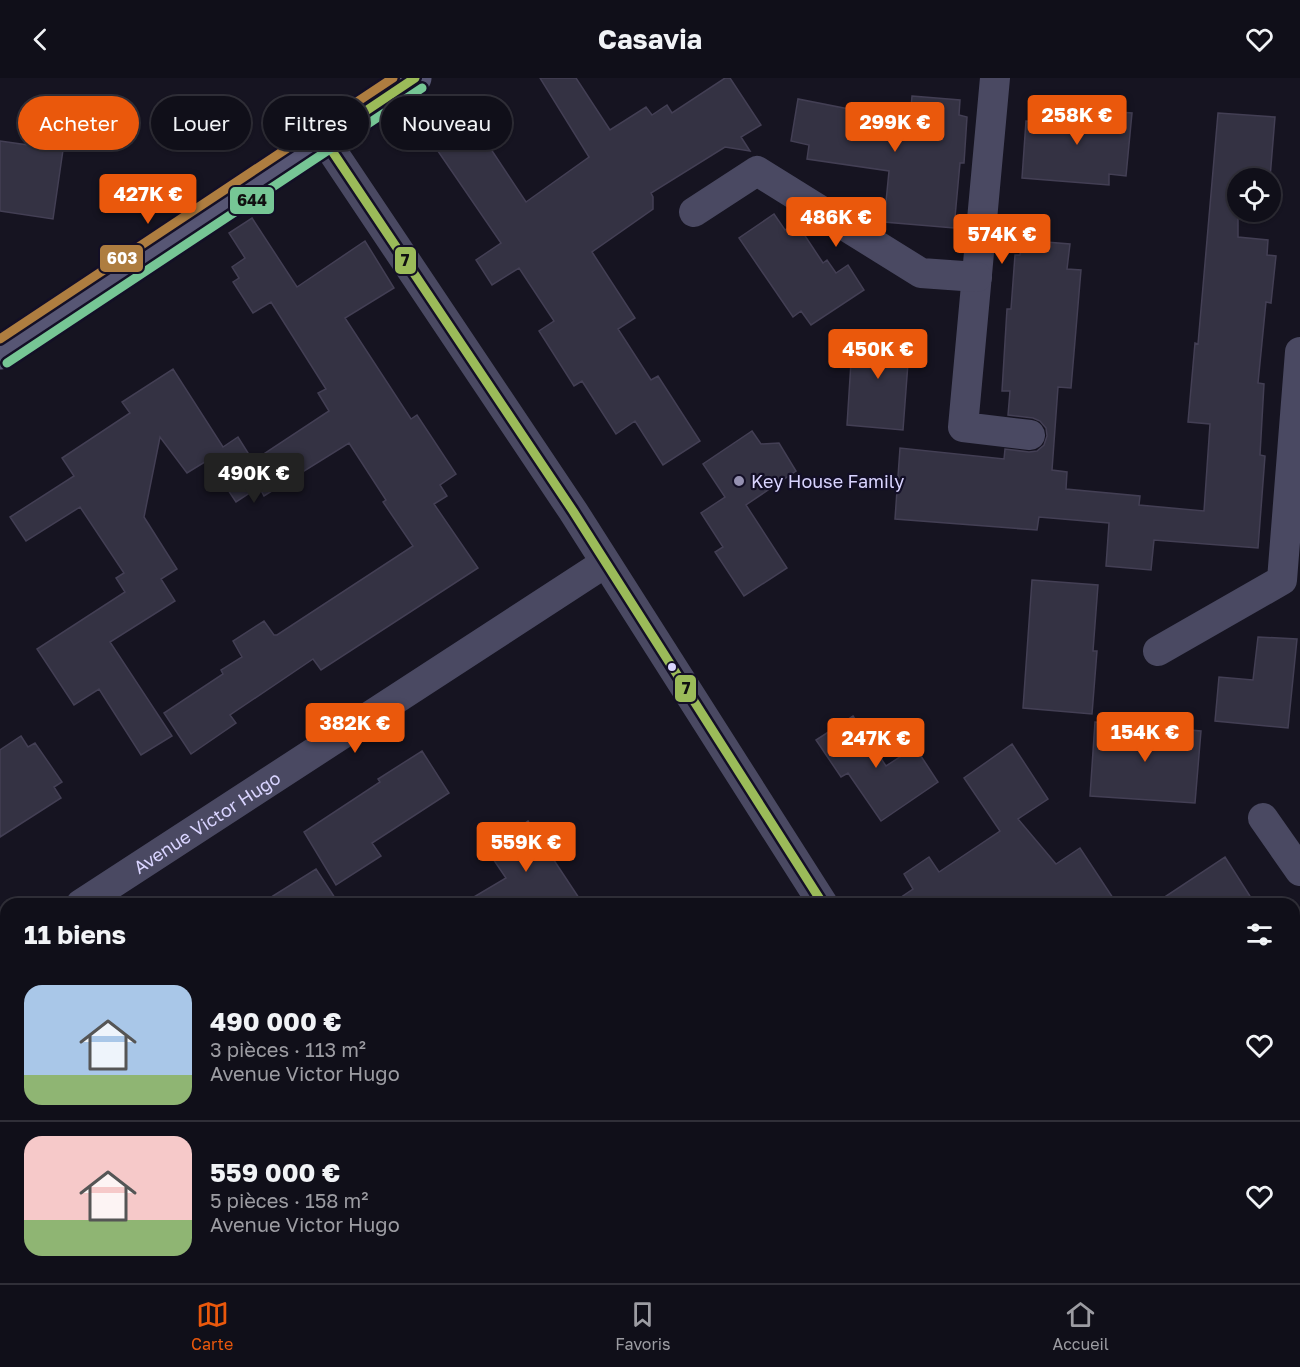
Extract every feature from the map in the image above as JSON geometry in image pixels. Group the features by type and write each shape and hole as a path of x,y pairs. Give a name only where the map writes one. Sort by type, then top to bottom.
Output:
{"street":[{"path":"369,109 415,78"},
{"path":"995,78 963,427 1030,435"},
{"path":"0,352 307,150"},
{"path":"331,150 573,511 819,898"},
{"path":"694,212 757,171 921,273 977,277"},
{"path":"1158,651 1282,580 1300,352"},
{"name":"Avenue Victor Hugo","path":"90,898 605,563"},
{"path":"1263,818 1300,872"}],"building":[{"path":"540,78 576,78 610,130 646,107 652,115 667,105 672,113 725,78 730,78 761,125 741,137 750,151 725,147 651,193 653,209 592,252 635,318 618,329 651,380 658,376 700,441 663,465 635,421 616,434 582,381 574,386 539,331 554,321 519,268 492,285 476,260 501,243 437,150 492,150 526,202 589,157"},
{"path":"912,96 960,100 959,115 967,117 964,163 960,163 954,228 884,222 889,171 807,159 809,145 791,141 798,99 910,121"},
{"path":"1043,107 1132,113 1126,176 1109,174 1109,185 1022,178 1026,121 1042,122"},
{"path":"1218,113 1275,117 1271,168 1227,168 1227,222 1238,222 1238,237 1268,240 1267,255 1276,256 1271,303 1266,302 1258,383 1264,384 1260,455 1265,456 1258,548 1154,540 1151,570 1106,566 1109,523 1039,517 1037,530 895,519 900,448 1004,459 1005,449 1029,452 1037,451 1044,445 1047,436 1046,428 1040,421 1033,418 1008,415 1010,391 1002,391 1007,309 1011,309 1015,255 1020,255 1022,240 1070,244 1067,269 1081,270 1071,388 1058,387 1052,470 1067,472 1066,489 1140,496 1139,505 1204,511 1210,424 1188,422 1195,343 1198,344"},
{"path":"0,141 18,144 18,150 63,150 53,219 0,211"},
{"path":"774,214 785,230 796,222 823,263 827,260 836,273 848,265 864,290 811,325 801,311 793,317 739,238"},
{"path":"252,218 297,287 365,241 394,288 345,318 411,419 417,415 456,474 440,485 447,496 434,504 478,568 321,670 313,659 230,715 236,723 191,754 164,713 223,674 221,670 242,657 233,641 264,621 274,635 277,635 413,546 383,502 386,500 349,443 264,496 259,487 236,502 208,460 187,473 160,437 144,517 177,569 161,579 175,601 110,642 172,736 141,755 99,689 74,705 37,649 125,592 116,578 124,573 80,507 26,541 10,517 74,476 62,458 130,413 122,402 173,369 223,447 238,437 253,461 329,411 318,393 326,389 271,302 253,313 233,282 239,278 232,267 245,258 229,233"},
{"path":"853,331 910,336 903,430 847,425"},
{"path":"752,431 761,444 779,443 796,471 746,505 787,568 744,596 715,552 723,547 701,513 725,497 703,464"},
{"path":"1032,580 1098,585 1093,651 1097,651 1092,714 1023,708"},
{"path":"1258,637 1297,639 1288,728 1215,721 1219,677 1253,680"},
{"path":"853,716 886,766 915,747 938,782 881,821 848,773 841,777 816,740"},
{"path":"1095,722 1201,731 1195,803 1090,796"},
{"path":"21,736 28,747 35,743 62,782 54,787 61,798 0,837 0,750"},
{"path":"1012,744 1048,799 1018,819 1056,864 1080,848 1113,898 900,898 913,889 904,874 929,857 939,872 1000,831 964,778"},
{"path":"422,751 449,793 372,843 381,856 336,885 304,832 380,782 378,779"},
{"path":"528,821 579,898 472,898 506,878 487,850"},
{"path":"1225,857 1251,898 1163,898"},
{"path":"316,869 335,898 270,898"}],"transit line":[{"name":"603","path":"0,339 393,78"},
{"name":"7","path":"415,78 324,139 573,511 819,898"},
{"name":"644","path":"7,363 422,88"}],"place":[{"name":"Key House Family","path":"739,481"}]}
